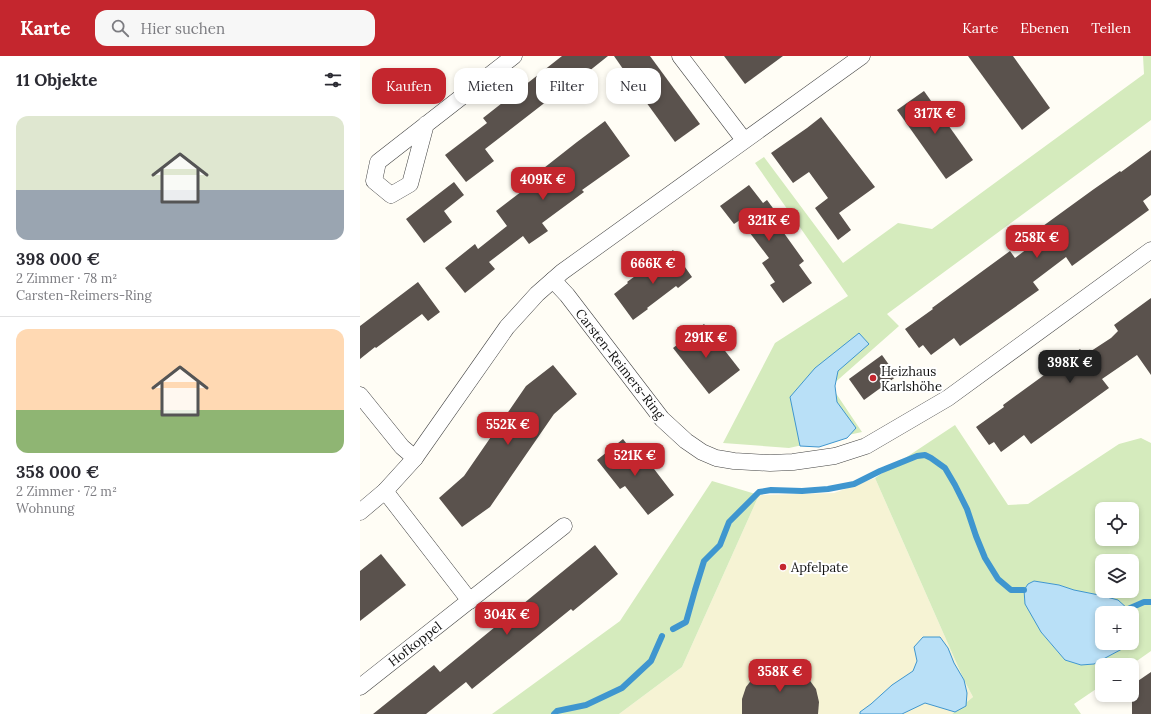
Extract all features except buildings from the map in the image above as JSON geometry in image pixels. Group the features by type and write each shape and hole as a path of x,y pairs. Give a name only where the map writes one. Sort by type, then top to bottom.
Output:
{"street":[{"path":"426,124 514,56"},
{"path":"680,56 744,140"},
{"path":"360,512 385,491 415,458 507,327 527,304 553,280 744,140 862,56"},
{"name":"Carsten-Reimers-Ring","path":"553,280 567,295 662,418 686,441 702,452 716,458 734,461 770,463 834,456 866,446 879,439 948,398 1151,250"},
{"path":"360,394 402,446 415,458"},
{"path":"385,491 470,600"},
{"name":"Hofkoppel","path":"360,687 564,526"}],"shaded area":[{"path":"875,478 964,680 973,697 952,714 619,714 682,667 759,495 834,493"}],"green space":[{"path":"1143,56 1151,56 1151,120 887,314 899,326 831,386 862,432 789,448 723,443 775,343 848,296 755,163 764,157 843,263 898,223 932,229 1144,74"},
{"path":"955,425 1008,505 1028,504 1119,444 1141,438 1151,443 1151,651 1139,659 1139,658 1105,658 1120,650 1139,650 1139,606 1119,606 1096,598 1139,598 1139,554 1095,554 1095,598 1059,585 1034,581 1028,584 1041,632 1065,660 1081,665 1095,663 1095,690 1074,704 1081,714 952,714 973,697 964,680 875,478"},
{"path":"712,481 759,495 682,667 619,714 492,714 620,621"}],"water":[{"path":"859,333 869,344 838,371 835,386 837,402 856,428 847,438 819,447 800,446 790,397 815,368"},
{"path":"1034,581 1059,585 1095,594 1095,598 1110,598 1118,600 1125,606 1095,606 1095,650 1120,650 1105,658 1095,658 1094,664 1081,665 1065,660 1041,632 1025,604 1024,590 1028,584"},
{"path":"923,637 940,637 948,648 954,663 964,680 967,693 966,706 955,712 925,703 902,714 860,714 860,712 892,685 913,671 917,661 914,647"}],"waterway":[{"path":"673,629 686,622 704,561 720,545 729,522 759,492 771,490 802,491 828,489 854,484 880,471 917,456 925,455 945,468 967,509 985,558 998,579 1011,590 1024,590"},
{"path":"1135,606 1144,602 1151,602"},
{"path":"554,714 557,711 586,705 622,688 651,661 662,636"}],"place":[{"name":"Heizhaus Karlshöhe","path":"873,378"},
{"name":"Apfelpate","path":"783,567"}]}
